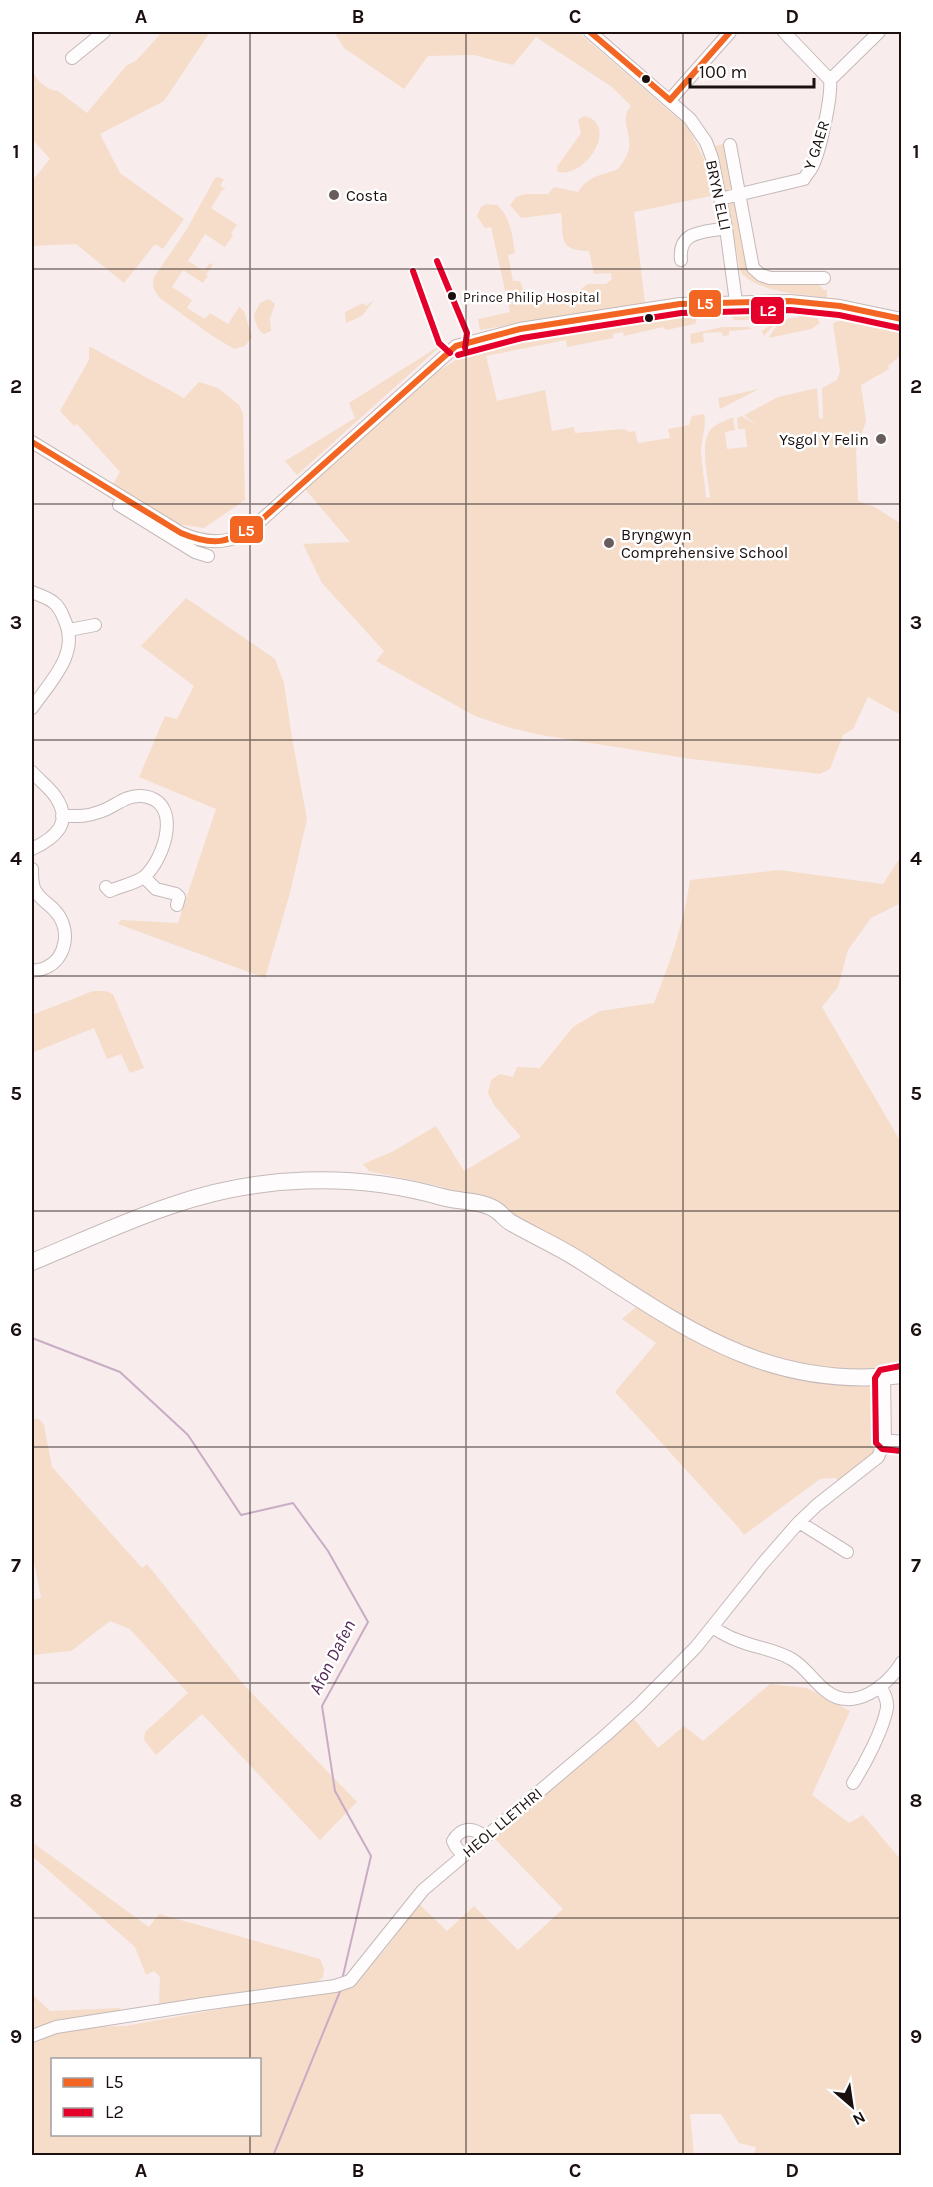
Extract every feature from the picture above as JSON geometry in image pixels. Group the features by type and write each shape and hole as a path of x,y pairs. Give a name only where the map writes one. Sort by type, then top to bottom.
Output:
{"main road":[{"path":"32,1262 171,1205 225,1190 312,1180 352,1181 402,1188 458,1202 483,1216 508,1221 575,1257 679,1324 722,1346 767,1364 806,1374 884,1378 902,1376"}],"street":[{"path":"72,58 104,32"},
{"name":"BRYN ELLI","path":"590,32 670,100 690,119 706,142 712,158 726,228 736,302"},
{"path":"670,100 730,32"},
{"path":"784,32 830,80 879,32"},
{"name":"Y GAER","path":"720,199 804,179 812,167 824,125 831,92 830,80"},
{"path":"730,145 753,268 761,275 770,278 824,278"},
{"path":"681,260 680,248 684,240 694,235 726,228"},
{"path":"32,442 181,533 209,542 238,536 259,522 456,346 520,330 680,304 790,301 840,306 902,319"},
{"path":"104,486 99,493 195,552 208,556"},
{"path":"32,592 52,601 60,608 69,630 70,640 65,662 32,708"},
{"path":"69,630 95,625"},
{"path":"32,772 55,795 63,811 61,828 51,840 32,849"},
{"path":"62,816 82,817 101,812 126,798 141,796 154,800 162,807 168,819 165,840 156,861 144,876 134,883 110,891 106,887"},
{"path":"32,869 34,887 45,903 55,910 65,929 61,954 45,968 32,971"},
{"path":"144,876 156,889 176,894 179,897 177,905"},
{"path":"884,1378 885,1440 902,1442"},
{"name":"HEOL LLETHRI","path":"32,2036 56,2027 335,1986 350,1980 423,1890 606,1735 676,1668 799,1522 878,1457 885,1440"},
{"path":"799,1522 847,1552"},
{"path":"712,1628 736,1640 775,1651 793,1660 828,1693 843,1699 866,1696 889,1680 902,1662"},
{"path":"853,1782 866,1762 887,1707 886,1696 880,1686"},
{"path":"463,1855 453,1840 457,1834 464,1829 484,1836"}],"shaded area":[{"path":"162,32 210,32 164,101 100,134 120,173 184,219 163,249 155,244 124,283 76,244 32,246 32,181 50,159 32,139 32,70 42,84 58,91 87,113 127,65 136,61"},
{"path":"334,32 578,32 688,127 704,159 711,196 634,212 645,303 480,330 478,319 510,312 491,227 485,228 477,216 481,207 486,204 496,204 505,215 515,253 508,255 513,281 520,281 523,289 535,298 578,291 588,284 606,284 612,279 611,273 594,274 589,251 567,246 563,237 561,213 521,218 510,205 516,197 525,194 548,194 554,187 578,192 591,179 618,169 628,152 626,117 631,106 612,87 536,37 513,65 474,55 428,56 404,89 344,48"},
{"path":"584,116 594,121 599,129 595,149 580,167 569,172 558,172 557,167 581,133 578,120"},
{"path":"724,144 733,188 726,194 715,146"},
{"path":"215,178 224,179 220,186 226,189 222,190 211,208 237,225 231,233 233,235 225,247 205,234 188,261 204,271 210,263 213,265 206,274 208,276 203,283 183,270 172,287 192,300 187,308 205,319 210,313 228,324 239,307 244,311 252,337 245,346 234,349 161,299 153,287 154,277 187,229"},
{"path":"727,200 735,201 762,280 774,284 818,284 827,290 827,298 779,291 755,283 746,277 740,270"},
{"path":"269,299 275,304 270,318 271,331 264,334 258,328 254,314 260,303"},
{"path":"374,300 362,316 346,323 345,312 363,303 366,306"},
{"name":"Bryngwyn Comprehensive School","path":"779,307 784,313 764,336 762,331 770,325 770,320 734,320 730,313 699,315 695,324 666,330 663,327 624,336 623,332 613,334 613,338 567,347 566,340 486,356 497,401 545,390 552,431 574,427 575,433 624,429 630,432 635,431 638,443 670,438 668,429 689,425 692,416 704,414 701,453 706,498 710,497 705,451 708,434 712,428 733,417 735,430 725,432 727,449 747,447 745,429 738,429 737,418 742,416 756,425 744,415 778,397 817,388 819,418 823,419 822,388 837,380 840,371 833,324 848,319 857,319 901,328 901,355 888,366 889,369 861,385 866,421 856,451 858,501 875,507 901,524 901,715 868,697 853,729 843,735 830,769 820,774 691,759 541,735 511,728 475,716 376,661 384,651 322,583 303,544 350,542 304,488 437,372 457,359 481,349 573,330 633,323 699,310"},
{"path":"800,313 817,318 820,323 811,329 769,338 780,323 798,318"},
{"path":"723,327 752,329 729,331 729,335 723,336 721,332 703,333 704,342 691,344 690,334"},
{"path":"444,343 297,475 285,461 355,418 349,403"},
{"path":"89,346 184,398 199,382 218,388 239,405 243,414 245,500 204,528 178,524 113,484 120,472 77,424 74,426 60,411 89,360"},
{"path":"759,389 720,409 718,398"},
{"path":"186,598 275,659 284,683 307,819 290,893 265,978 118,924 121,920 178,923 216,809 139,777 165,716 177,719 194,686 141,646"},
{"path":"901,856 901,903 871,918 848,950 838,987 822,1007 902,1144 901,1375 884,1378 878,1457 843,1484 835,1478 820,1479 744,1535 615,1392 656,1343 622,1319 636,1307 644,1307 508,1221 443,1187 369,1171 363,1164 394,1151 436,1126 464,1171 521,1137 494,1105 488,1093 491,1080 500,1074 513,1077 517,1067 540,1068 573,1027 600,1011 654,1003 676,943 690,880 779,870 883,884"},
{"path":"93,991 113,994 144,1068 130,1073 121,1054 107,1059 94,1028 32,1053 32,1015"},
{"path":"32,1419 39,1419 44,1425 52,1467 142,1568 147,1564 243,1684 357,1802 320,1840 202,1714 156,1755 144,1740 145,1732 188,1693 130,1629 110,1621 71,1651 32,1655 32,1600 41,1598 32,1551"},
{"path":"770,1684 807,1688 850,1711 812,1795 849,1823 863,1815 901,1860 901,2155 754,2155 756,2147 739,2143 721,2114 690,2114 694,2155 32,2156 32,2039 56,2032 88,2027 125,2026 298,1995 356,1981 385,1950 419,1904 447,1931 474,1906 518,1950 563,1909 494,1838 603,1747 633,1718 658,1748 684,1726 703,1741"},
{"path":"32,1842 149,1927 159,1914 320,1959 324,1969 323,1977 316,1983 142,2009 159,2005 160,1977 154,1971 146,1975 135,1947 32,1856"},
{"path":"32,1994 50,2011 120,2008 122,2018 32,2036"}],"waterway":[{"name":"Afon Dafen","path":"32,1338 120,1372 188,1435 241,1515 293,1503 328,1551 368,1622 322,1706 335,1791 371,1856 342,1980"},
{"name":"Afon Dafen","path":"273,2156 341,1989"}],"transit line":[{"name":"L5","path":"590,32 670,100 730,32"},
{"name":"L2","path":"437,261 467,333 465,348"},
{"name":"L2","path":"413,271 439,343 450,353"},
{"name":"L5","path":"32,442 181,533 193,538 222,541 259,522 456,346 520,329 680,304 790,301 840,306 902,319"},
{"name":"L2","path":"458,355 522,338 681,313 790,310 839,315 900,328"},
{"name":"L2","path":"901,1366 880,1370 875,1378 876,1443 882,1449 901,1451"}],"place":[{"name":"Costa","path":"334,195"},
{"name":"Prince Philip Hospital","path":"452,296"},
{"name":"Ysgol Y Felin","path":"881,439"},
{"name":"Bryngwyn Comprehensive School","path":"609,543"}]}
